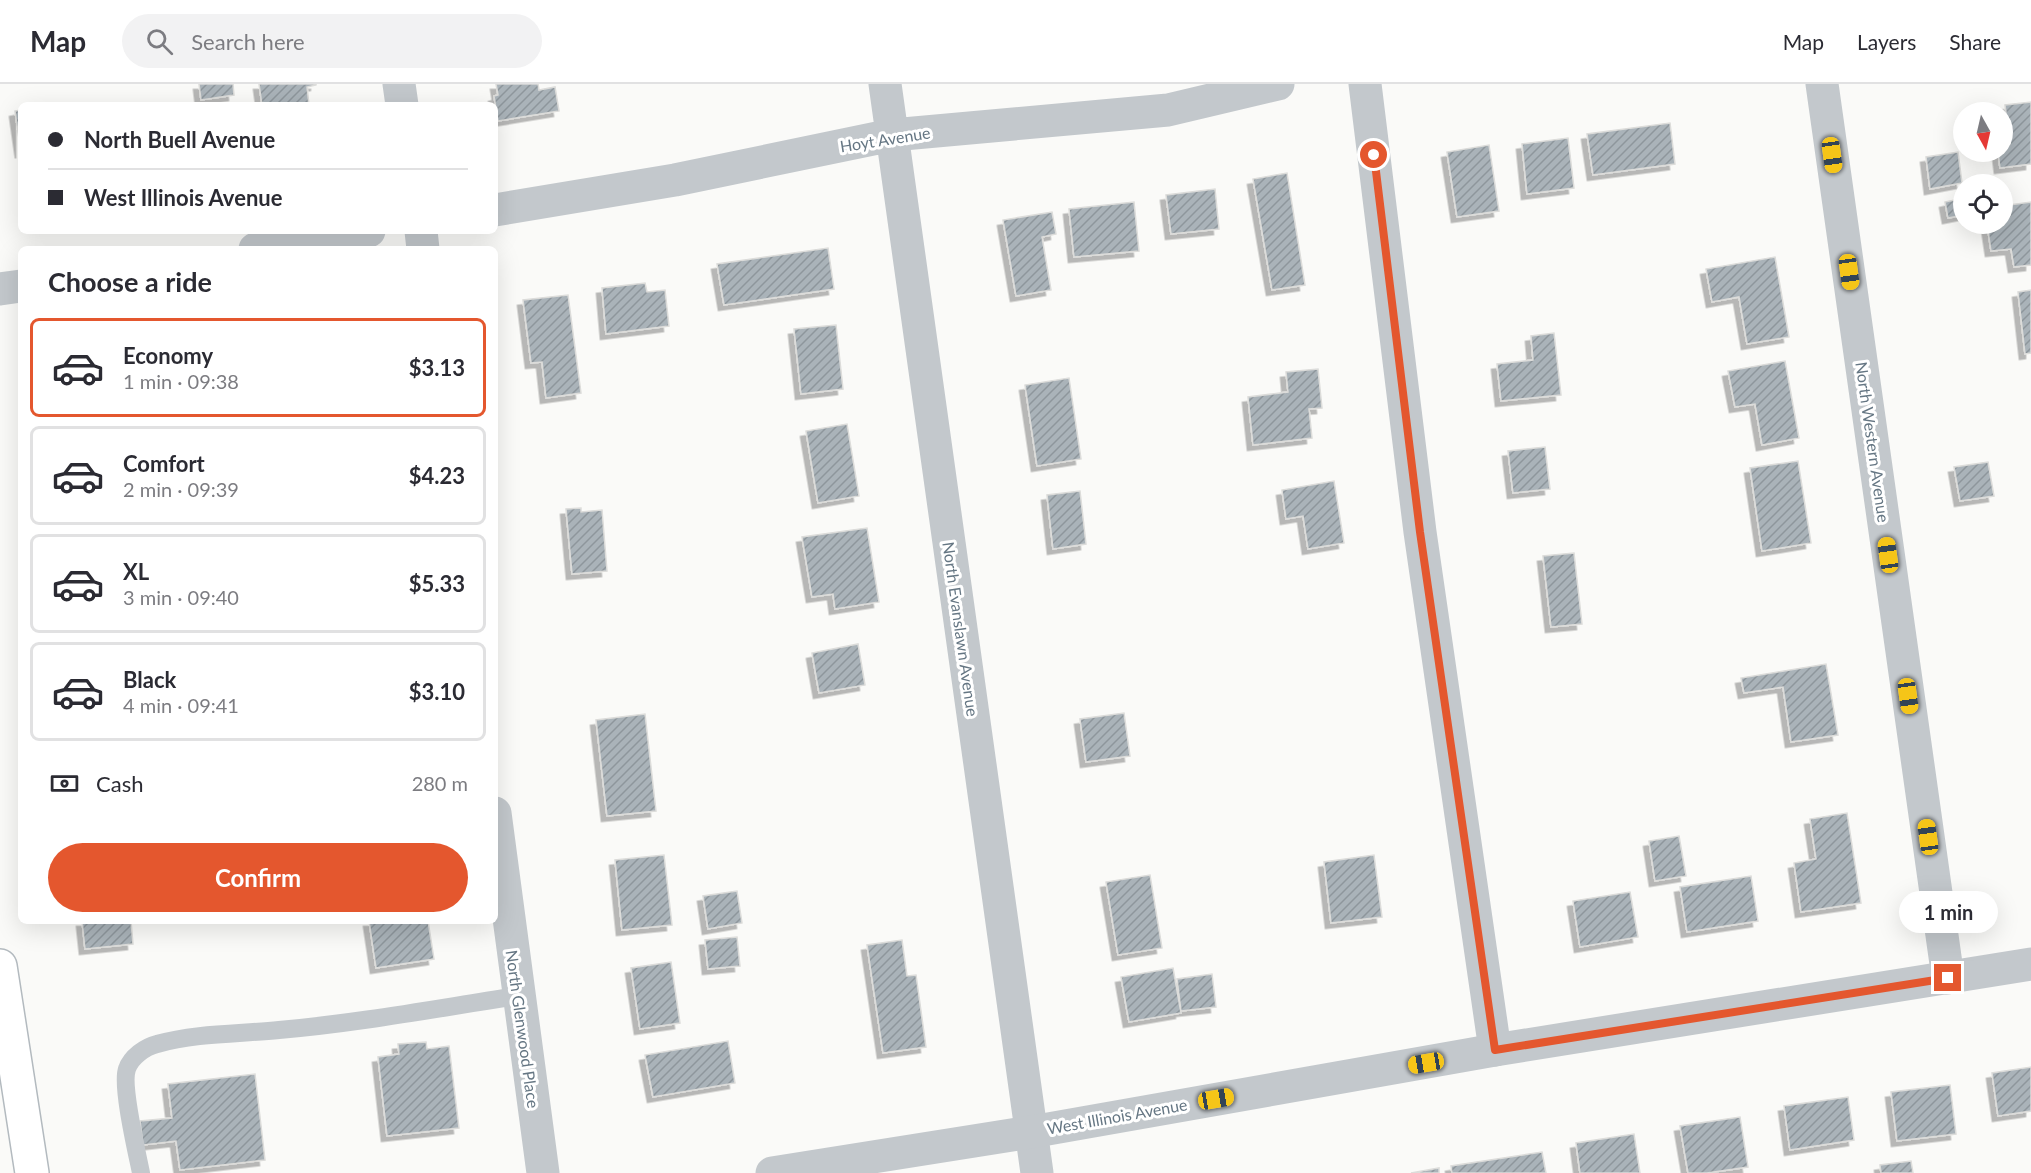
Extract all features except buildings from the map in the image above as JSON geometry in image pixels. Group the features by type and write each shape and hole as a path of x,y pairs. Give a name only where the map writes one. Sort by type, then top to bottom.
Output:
{"main road":[{"path":"0,966 32,1173"}],"street":[{"path":"399,84 402,102"},
{"name":"North Evanslawn Avenue","path":"885,84 1037,1173"},
{"name":"Hoyt Avenue","path":"498,210 675,180 892,135 1168,110 1278,84"},
{"path":"1365,84 1420,532 1495,1050"},
{"name":"North Western Avenue","path":"1822,84 1948,978"},
{"path":"274,246 350,234"},
{"path":"0,289 18,286"},
{"name":"North Glenwood Place","path":"498,837 543,1173"},
{"name":"West Illinois Avenue","path":"772,1173 1030,1132 1495,1050 2031,964"}],"lane":[{"path":"141,1173 126,1088 127,1069 137,1054 155,1044 236,1032 278,1030 333,1023 518,996"}],"route":[{"path":"1374,155 1420,532 1495,1050 1948,978"}]}
